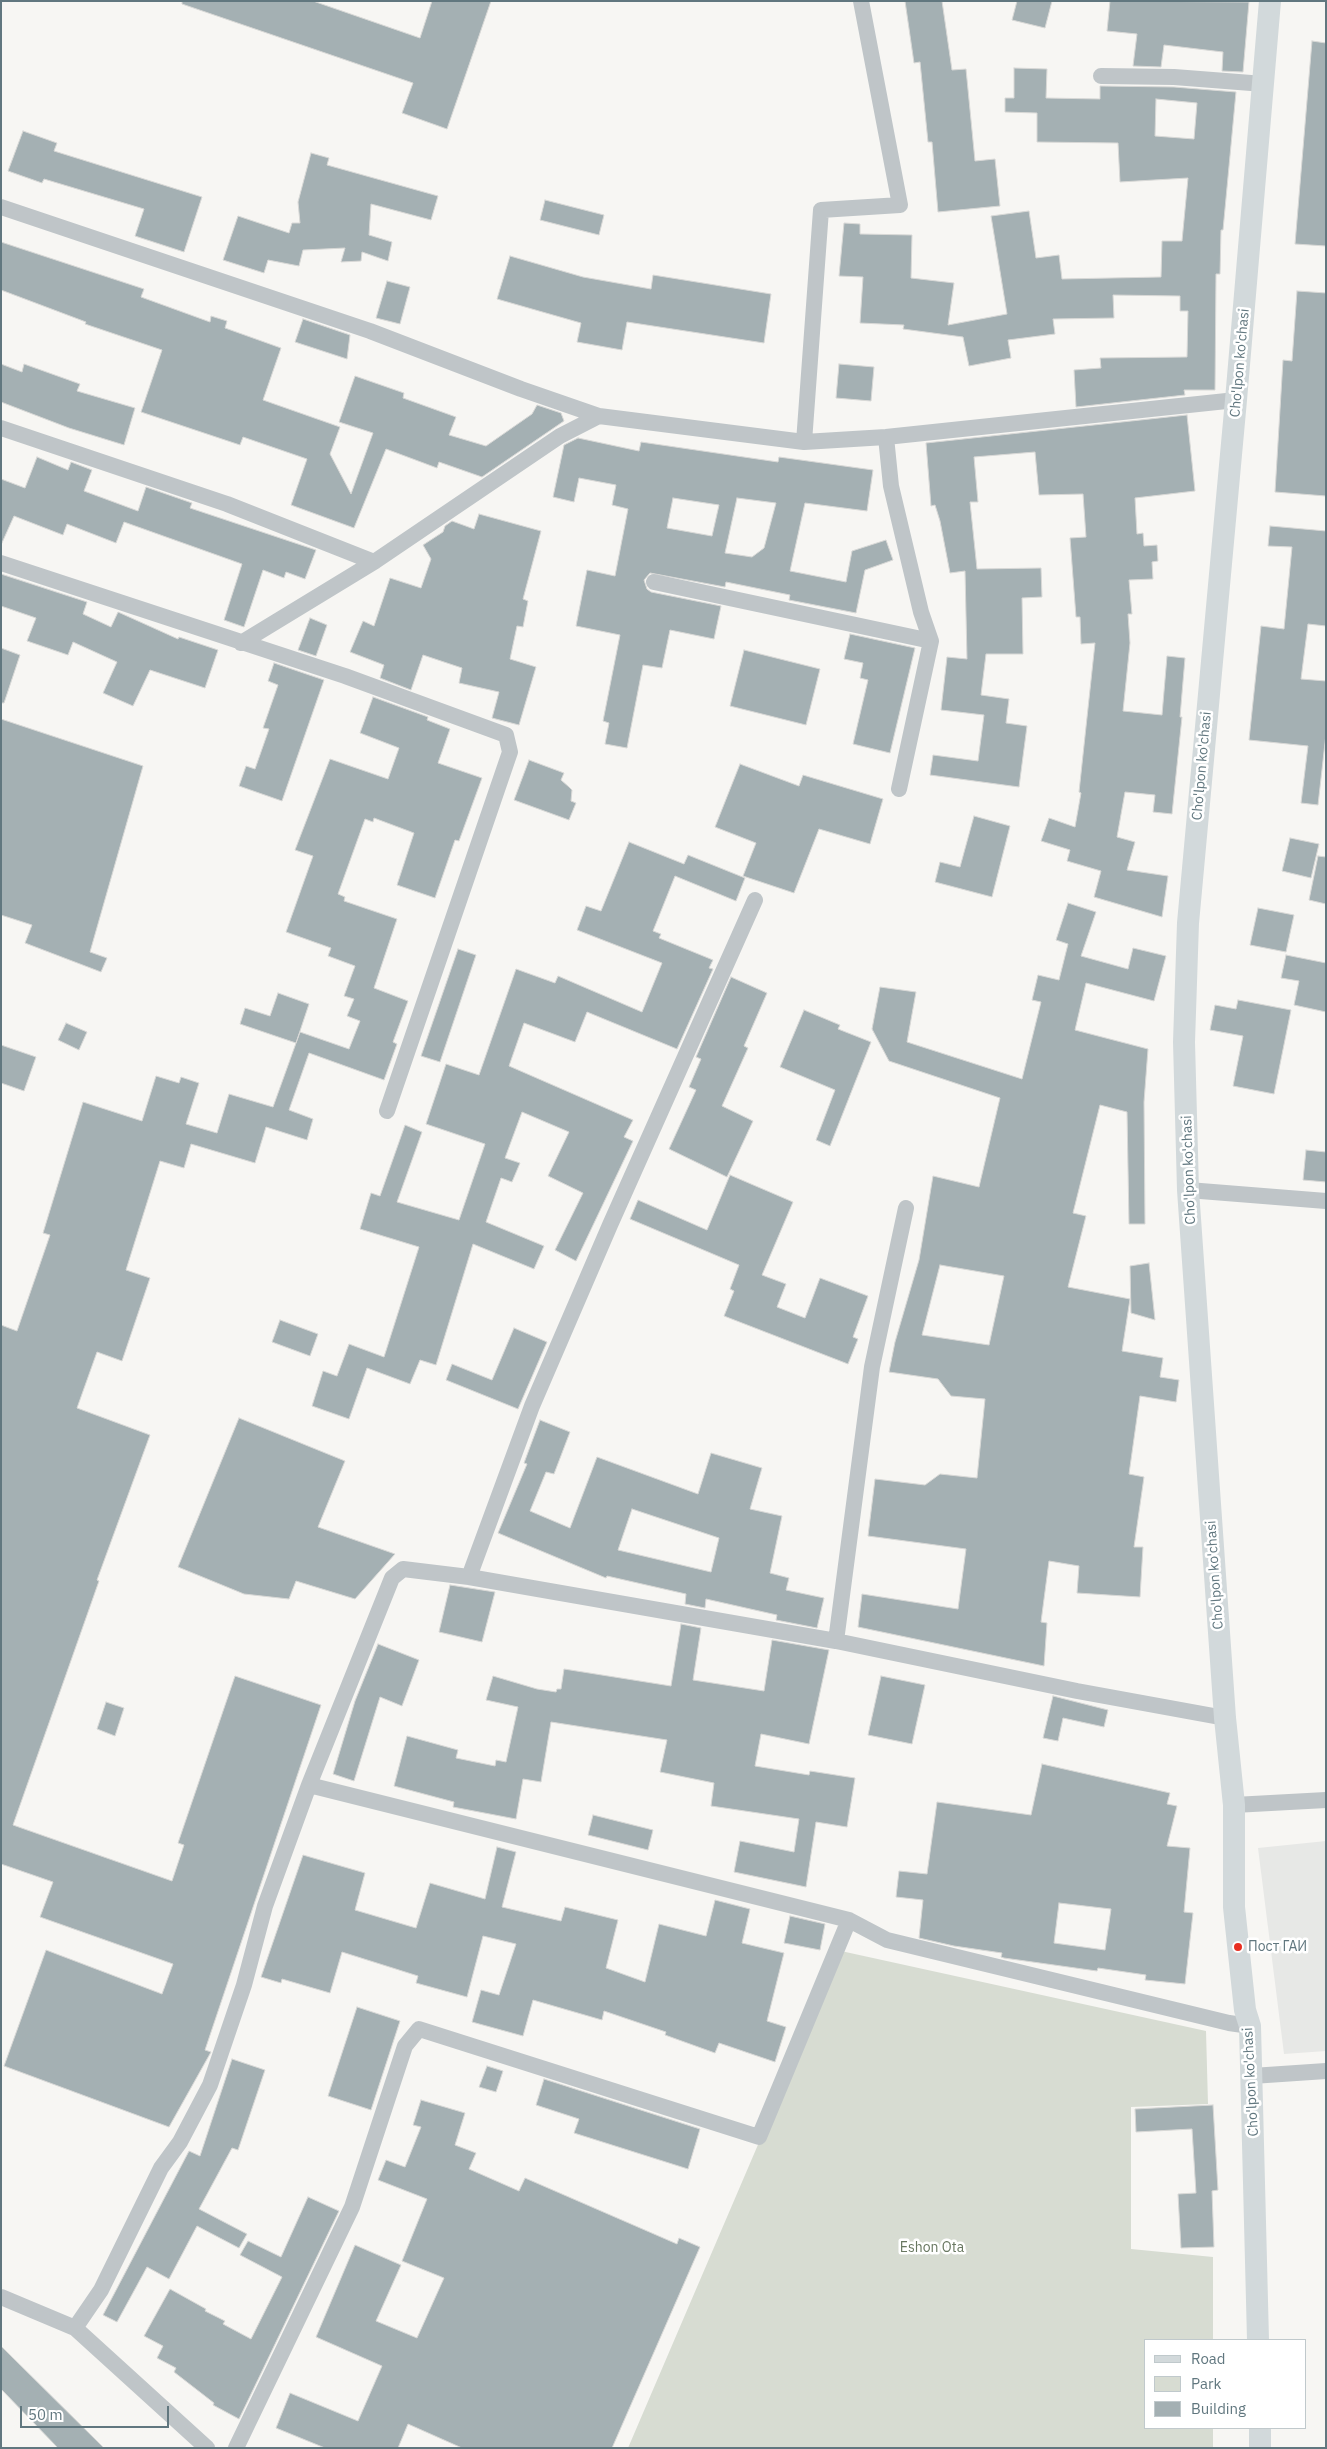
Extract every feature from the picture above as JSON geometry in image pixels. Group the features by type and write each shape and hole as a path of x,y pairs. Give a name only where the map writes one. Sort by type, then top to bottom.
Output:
{"main road":[{"name":"Cho'lpon ko'chasi","path":"1258,2339 1250,2026 1245,2010 1234,1908 1234,1806 1225,1718 1188,1190 1184,1042 1188,923 1270,1"},
{"path":"1260,2429 1260,2448"}],"street":[{"path":"804,442 821,210 900,205 861,1"},
{"path":"1101,76 1174,78 1264,84"},
{"path":"1,207 370,331 521,389 599,416 804,442 886,436 1236,400"},
{"path":"241,643 374,562 560,436 599,416"},
{"path":"1,428 227,504 374,562"},
{"path":"886,436 891,486 921,612 931,641 899,789"},
{"path":"1,563 345,676 506,735 510,752 387,1111"},
{"path":"654,582 931,641"},
{"path":"469,1577 532,1406 610,1225 755,900"},
{"path":"1188,1190 1326,1201"},
{"path":"836,1641 872,1367 906,1208"},
{"path":"75,2328 101,2290 161,2168 180,2142 210,2085 244,1986 265,1906 309,1786 392,1578 403,1569 469,1577 836,1641 1077,1691 1225,1718"},
{"path":"309,1786 849,1920 887,1940 1229,2023 1250,2026"},
{"path":"1234,1806 1326,1800"},
{"path":"236,2448 352,2207 405,2046 419,2029 759,2136 849,1920"},
{"path":"1252,2076 1326,2071"},
{"path":"1,2296 75,2328 207,2448"}],"shaded area":[{"path":"1326,1841 1326,2051 1284,2054 1258,1848"}],"green space":[{"name":"Eshon Ota","path":"841,1951 1206,2031 1208,2104 1131,2107 1131,2249 1213,2257 1213,2339 1144,2339 1144,2429 1213,2429 1213,2448 628,2448"}],"building":[{"path":"182,1 313,1 420,38 432,1 491,1 447,129 402,113 413,83 182,4"},
{"path":"905,1 942,1 952,70 966,69 975,161 995,159 1000,206 938,212 932,142 928,142 920,62 914,63"},
{"path":"1017,1 1052,1 1045,28 1012,20"},
{"path":"1110,1 1249,2 1243,72 1222,71 1223,52 1164,45 1161,67 1133,66 1137,34 1107,31"},
{"path":"1312,41 1326,43 1326,246 1295,244"},
{"path":"1014,68 1047,69 1046,98 1100,99 1100,86 1174,87 1236,92 1223,230 1221,230 1220,274 1216,274 1215,390 1184,390 1185,395 1076,407 1074,370 1101,368 1100,358 1187,357 1188,311 1180,311 1180,296 1113,295 1114,318 1053,319 1055,334 1008,340 1011,358 969,366 963,337 903,329 904,325 860,323 863,277 839,276 844,223 860,224 860,234 912,235 911,278 954,283 948,325 1007,314 991,216 1029,211 1036,258 1059,255 1062,279 1161,277 1162,241 1182,241 1188,178 1120,182 1118,143 1037,142 1037,113 1005,112 1005,98 1014,98","holes":["1156,99 1197,103 1194,139 1155,136"]},
{"path":"23,131 57,143 54,151 202,197 184,252 135,236 144,209 44,179 42,183 8,171"},
{"path":"311,153 329,158 327,165 438,196 431,220 371,204 369,235 392,242 388,261 362,252 361,261 341,262 345,248 303,250 299,266 268,260 264,273 223,260 238,216 289,233 292,223 300,223 298,202"},
{"path":"545,200 604,215 599,235 540,220"},
{"path":"1,242 144,289 141,297 210,322 211,316 227,321 225,328 281,348 263,400 340,427 330,454 351,494 373,433 339,422 355,376 404,393 403,398 456,417 449,435 486,446 532,414 537,405 561,413 564,421 482,477 439,462 437,468 386,449 354,528 291,505 307,459 243,437 240,445 141,412 162,350 85,324 86,322 1,290"},
{"path":"510,256 583,277 651,289 653,275 771,294 764,343 627,322 622,350 577,342 581,323 497,299"},
{"path":"387,281 410,287 400,324 376,318"},
{"path":"1297,291 1326,293 1326,496 1275,492 1283,360 1292,361"},
{"path":"303,319 350,335 347,359 295,342"},
{"path":"1,364 22,372 24,364 80,384 77,391 135,408 124,445 69,428 1,402"},
{"path":"839,364 874,367 871,401 836,398"},
{"path":"1187,415 1195,491 1135,498 1137,534 1143,533 1144,546 1157,545 1158,561 1152,562 1153,579 1129,580 1132,614 1128,614 1130,643 1123,711 1162,715 1167,656 1185,658 1180,717 1182,717 1172,814 1153,812 1155,795 1125,792 1117,837 1135,842 1127,870 1168,876 1162,917 1094,897 1101,871 1067,861 1070,850 1041,841 1049,818 1075,827 1081,793 1079,792 1095,643 1081,644 1080,617 1076,617 1070,538 1086,537 1083,494 1039,495 1035,452 974,457 978,502 970,502 977,569 1041,568 1042,597 1022,598 1023,654 986,654 981,695 1009,699 1006,723 1027,726 1019,787 930,775 933,755 978,761 984,715 941,710 947,657 967,659 965,571 950,573 940,521 935,505 931,506 926,443"},
{"path":"578,438 639,451 641,442 778,462 779,457 873,470 867,511 805,503 790,571 846,582 852,551 886,540 893,560 865,570 856,613 789,600 790,595 726,582 725,587 650,573 644,580 647,589 651,592 721,606 714,639 670,630 662,668 643,665 627,748 605,744 609,723 603,721 620,635 576,626 587,570 615,576 628,509 612,505 616,485 579,478 574,502 553,497 564,445","holes":["673,498 719,505 712,536 667,528","737,498 776,503 764,548 752,557 725,553"]},
{"path":"37,457 68,470 71,462 92,470 84,491 138,511 146,487 192,503 190,508 316,550 305,579 286,572 284,578 263,570 244,627 224,620 242,564 124,522 116,543 67,524 63,535 14,516 1,545 1,479 25,488"},
{"path":"479,514 541,531 523,599 528,601 523,627 517,626 510,659 536,667 519,725 492,718 499,692 459,683 462,668 423,655 411,690 380,678 384,665 350,652 363,621 374,626 390,578 421,588 431,559 423,545 443,532 445,526 452,521 474,529"},
{"path":"1270,526 1326,531 1326,626 1308,624 1301,679 1326,681 1326,734 1318,805 1301,803 1308,746 1249,740 1261,626 1284,629 1292,547 1268,546"},
{"path":"1,574 87,602 83,614 111,627 118,612 178,639 179,637 218,650 205,688 150,670 133,706 103,693 117,662 73,642 68,655 27,641 36,618 1,606"},
{"path":"310,618 327,625 316,656 298,650"},
{"path":"850,634 915,648 890,753 853,744 868,680 860,678 863,663 844,659"},
{"path":"1,648 20,655 4,703 1,703"},
{"path":"744,650 820,669 806,725 730,706"},
{"path":"274,663 324,680 282,801 239,786 246,766 255,769 269,729 263,728 278,685 268,681"},
{"path":"373,697 428,717 427,720 450,729 438,763 482,778 459,841 455,840 435,898 397,885 414,833 374,818 373,822 365,819 338,894 345,897 344,901 397,919 374,988 408,1001 393,1042 397,1044 384,1080 309,1053 289,1110 313,1119 307,1140 266,1127 255,1163 191,1144 184,1168 160,1161 126,1270 150,1278 122,1361 97,1352 77,1408 150,1435 97,1580 99,1581 13,1825 172,1881 184,1845 178,1843 235,1676 321,1705 205,2050 211,2052 169,2127 4,2066 46,1950 162,1994 173,1964 40,1917 53,1882 1,1864 1,1325 17,1331 50,1235 43,1233 83,1102 142,1121 156,1076 179,1083 181,1077 199,1083 186,1124 217,1133 229,1094 273,1107 300,1032 349,1049 360,1021 347,1016 354,999 344,996 355,966 328,956 331,948 286,932 313,856 295,850 330,759 388,779 399,748 360,733"},
{"path":"1,719 143,766 90,952 107,958 101,972 25,943 32,925 1,915"},
{"path":"529,760 564,773 561,780 572,790 571,801 576,803 569,820 514,800"},
{"path":"740,764 799,786 803,775 883,799 870,844 819,829 794,893 743,876 756,843 715,827"},
{"path":"974,816 1010,826 992,897 935,882 940,862 960,867"},
{"path":"1290,838 1319,844 1311,878 1282,871"},
{"path":"629,842 684,864 688,855 745,878 736,901 675,876 653,931 661,934 659,938 713,960 709,968 713,969 677,1049 587,1012 575,1042 524,1023 509,1066 633,1120 624,1137 633,1141 576,1261 555,1250 583,1193 548,1176 569,1132 522,1112 505,1158 520,1163 512,1182 501,1178 486,1222 544,1246 534,1269 473,1244 436,1365 420,1360 410,1384 367,1368 349,1419 312,1406 323,1371 337,1376 349,1344 384,1357 419,1247 360,1229 371,1193 380,1196 405,1125 422,1132 397,1202 459,1220 485,1144 426,1124 446,1064 479,1075 516,969 555,983 558,976 642,1012 662,963 577,930 586,906 601,911"},
{"path":"1318,856 1326,857 1326,904 1309,900"},
{"path":"1068,903 1096,912 1081,956 1128,969 1133,948 1166,956 1154,1001 1086,983 1075,1030 1148,1049 1144,1102 1145,1224 1129,1224 1127,1112 1100,1105 1073,1213 1086,1216 1068,1287 1130,1299 1122,1351 1163,1358 1160,1377 1179,1380 1176,1402 1140,1396 1129,1474 1144,1477 1134,1547 1143,1547 1140,1597 1077,1593 1079,1566 1049,1561 1041,1622 1047,1623 1044,1666 858,1627 862,1594 958,1609 966,1549 868,1536 875,1479 925,1485 940,1474 977,1478 985,1399 951,1396 938,1379 889,1372 895,1342 919,1260 933,1176 979,1187 1000,1098 889,1061 872,1029 880,987 916,992 907,1042 1022,1079 1041,1002 1032,1000 1038,975 1059,980 1068,944 1056,940","holes":["940,1265 1004,1276 989,1345 922,1335"]},
{"path":"1258,908 1294,915 1286,952 1250,945"},
{"path":"458,949 476,955 440,1062 421,1056"},
{"path":"1286,955 1326,963 1326,1012 1294,1005 1299,981 1281,978"},
{"path":"731,977 767,993 744,1046 748,1048 722,1106 753,1121 727,1177 669,1149 696,1090 689,1087 701,1059 696,1057"},
{"path":"278,993 309,1004 296,1043 240,1024 245,1008 270,1016"},
{"path":"1238,1000 1291,1010 1274,1094 1233,1086 1243,1036 1210,1030 1215,1005 1236,1009"},
{"path":"804,1010 840,1025 838,1029 871,1042 830,1146 816,1140 835,1090 780,1067"},
{"path":"66,1023 87,1032 79,1050 58,1040"},
{"path":"1,1045 36,1057 24,1091 1,1083"},
{"path":"1306,1150 1326,1152 1326,1182 1303,1180"},
{"path":"730,1175 793,1202 762,1275 786,1284 777,1307 805,1318 820,1278 868,1296 853,1337 858,1339 848,1364 724,1316 734,1291 730,1289 739,1265 630,1219 638,1200 707,1230"},
{"path":"1149,1263 1155,1320 1131,1313 1130,1266"},
{"path":"280,1320 318,1334 310,1356 272,1342"},
{"path":"514,1328 547,1342 518,1409 446,1380 452,1364 492,1380"},
{"path":"239,1418 345,1461 318,1527 395,1554 355,1599 296,1581 289,1599 244,1594 178,1567"},
{"path":"540,1420 570,1432 554,1474 546,1472 530,1511 570,1528 597,1457 698,1494 711,1453 762,1468 750,1509 782,1516 770,1573 789,1578 786,1590 824,1598 817,1628 776,1620 777,1615 706,1599 705,1608 685,1604 686,1594 607,1576 606,1578 498,1533 527,1464 524,1463","holes":["632,1509 719,1538 711,1572 618,1550"]},
{"path":"450,1585 495,1592 482,1642 439,1632"},
{"path":"681,1624 701,1628 693,1680 764,1691 772,1640 829,1650 809,1744 761,1734 755,1766 809,1775 810,1771 855,1778 847,1827 816,1822 806,1887 734,1872 740,1841 794,1852 799,1819 711,1806 714,1783 660,1772 667,1740 551,1722 541,1782 523,1779 516,1819 453,1807 454,1802 394,1786 407,1736 458,1750 456,1758 495,1766 496,1760 506,1762 518,1707 486,1700 493,1676 537,1689 556,1692 557,1689 561,1689 564,1669 671,1686"},
{"path":"378,1644 419,1660 402,1706 380,1697 354,1781 333,1774 355,1701"},
{"path":"881,1676 925,1685 912,1744 868,1735"},
{"path":"1053,1696 1108,1710 1104,1727 1063,1718 1058,1741 1043,1738"},
{"path":"106,1702 124,1708 115,1736 97,1729"},
{"path":"1042,1764 1170,1793 1167,1804 1177,1806 1167,1846 1190,1848 1184,1912 1193,1913 1185,1984 1145,1980 1146,1975 1098,1968 1097,1971 1004,1958 1001,1957 1002,1953 954,1946 919,1938 923,1900 896,1897 899,1871 927,1874 937,1802 1031,1815","holes":["1059,1903 1111,1909 1105,1950 1054,1943"]},
{"path":"593,1815 653,1830 648,1850 588,1835"},
{"path":"497,1847 516,1852 502,1907 561,1921 565,1907 618,1920 606,1968 645,1982 659,1924 706,1936 715,1900 750,1909 742,1943 784,1953 767,2021 786,2027 775,2062 719,2043 715,2053 665,2035 666,2032 604,2011 602,2020 533,2000 523,2036 472,2022 481,1990 499,1995 516,1944 483,1936 467,1997 416,1983 418,1976 342,1952 330,1993 282,1979 281,1983 261,1977 303,1855 365,1873 355,1910 416,1928 430,1883 485,1899"},
{"path":"790,1916 825,1924 820,1950 784,1943"},
{"path":"357,2007 400,2021 371,2110 328,2096"},
{"path":"232,2059 265,2070 238,2150 232,2148 199,2209 247,2234 239,2248 197,2226 169,2279 147,2267 117,2322 103,2315 189,2151 200,2156"},
{"path":"487,2066 503,2071 496,2092 479,2087"},
{"path":"544,2079 700,2129 688,2169 574,2133 579,2119 536,2105"},
{"path":"421,2100 465,2113 455,2145 476,2153 469,2169 519,2191 525,2178 677,2244 679,2238 700,2247 612,2448 462,2448 408,2424 398,2448 325,2448 276,2428 290,2393 358,2421 382,2366 316,2337 355,2245 401,2265 376,2321 417,2338 444,2278 402,2261 427,2199 378,2180 386,2160 405,2167 421,2127 413,2125"},
{"path":"1213,2105 1218,2190 1212,2191 1214,2247 1181,2248 1178,2194 1196,2193 1192,2129 1136,2132 1135,2109"},
{"path":"308,2197 339,2211 239,2419 213,2405 214,2403 174,2372 176,2368 157,2358 163,2346 144,2336 170,2289 225,2321 223,2324 251,2339 282,2277 240,2255 248,2241 281,2257"},
{"path":"1,2346 104,2448 58,2448 1,2389"}],"place":[{"name":"Пост ГАИ","path":"1238,1947"}]}
